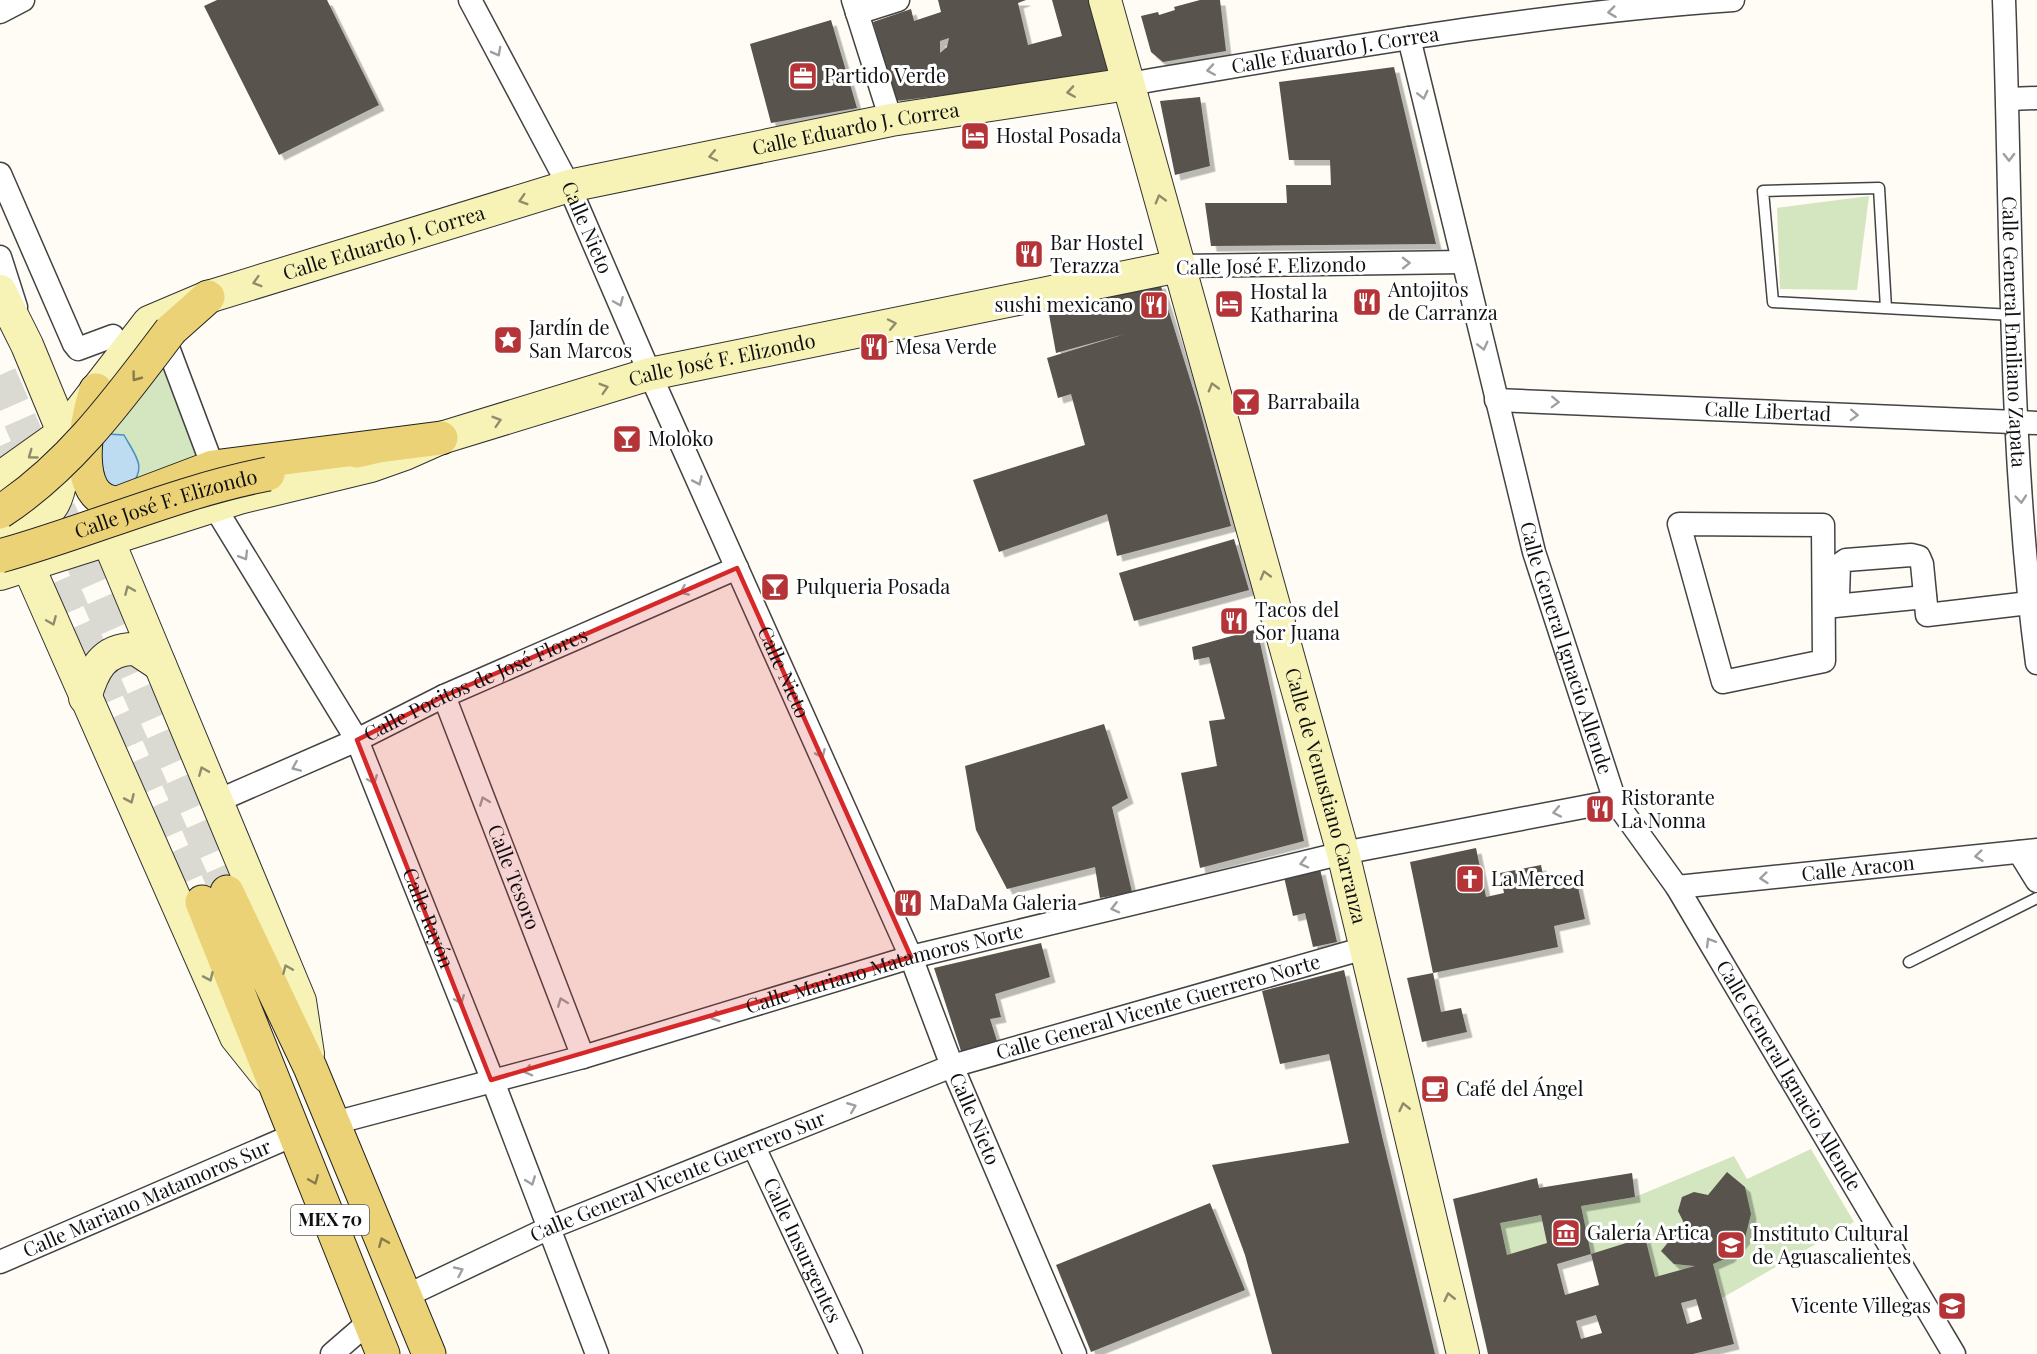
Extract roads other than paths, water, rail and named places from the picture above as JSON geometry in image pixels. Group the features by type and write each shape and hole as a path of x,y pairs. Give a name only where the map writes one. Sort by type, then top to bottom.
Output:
{"main road":[{"path":"7,547 31,490 80,445 208,297"},
{"path":"96,390 90,410 85,454 88,474 98,497 108,503 118,503 213,467 379,446"},
{"name":"Calle José F. Elizondo","path":"7,547 58,540 224,483 379,446 441,438"},
{"name":"MEX 70","path":"383,1354 276,1087 215,897 310,1066 429,1354"}],"street":[{"path":"0,12 23,0"},
{"name":"Calle Nieto","path":"470,0 569,186 650,374 911,957 952,1066 1076,1354"},
{"path":"891,120 855,7 898,0"},
{"name":"Calle de Venustiano Carranza","path":"1105,0 1343,853 1463,1354"},
{"name":"Calle Eduardo J. Correa","path":"0,478 63,433 149,322 208,297 569,186 891,120 1409,38 1678,2 1733,0"},
{"name":"Calle General Emiliano Zapata","path":"2004,0 2014,421 2029,603 2037,663"},
{"name":"Calle General Ignacio Allende","path":"1409,38 1534,552 1615,801 1677,887 1954,1354"},
{"path":"2008,99 2037,98"},
{"path":"0,174 74,344 78,349 85,348 113,336"},
{"path":"0,257 27,345"},
{"name":"Calle José F. Elizondo","path":"441,438 650,374 1179,266 1463,262"},
{"name":"MEX 70","path":"0,291 27,345 215,802 300,1001 310,1066"},
{"path":"170,340 213,467"},
{"path":"45,389 60,398 75,399 96,390"},
{"name":"Calle Libertad","path":"1496,400 2037,423"},
{"path":"7,547 40,521 56,503 63,465 63,433"},
{"path":"7,547 108,541 214,506 371,466 441,438"},
{"path":"0,497 31,497 72,509 108,541"},
{"name":"MEX 70","path":"0,502 7,547 85,698 236,1037 276,1087"},
{"name":"Calle Rayón","path":"214,506 357,740 492,1080 597,1354"},
{"path":"1832,606 1822,525 1679,524 1723,682 1824,661 1832,606 1836,573 1839,565 1846,560 1911,555 1919,557 1922,564 1927,615 2029,603"},
{"name":"Calle Pocitos de José Flores","path":"215,802 357,740 444,696 737,568"},
{"path":"1832,606 1925,597"},
{"path":"85,698 94,670 111,653 123,649 136,649 160,665"},
{"name":"Calle Tesoro","path":"444,696 583,1057"},
{"name":"Calle Mariano Matamoros Norte","path":"334,1123 583,1057 911,957 1343,853 1615,801"},
{"path":"2028,851 2037,881"},
{"name":"Calle Aracon","path":"1677,887 2028,851"},
{"name":"Calle General Vicente Guerrero Norte","path":"952,1066 1365,948"},
{"name":"Calle General Vicente Guerrero Sur","path":"406,1296 549,1228 952,1066"},
{"name":"Calle Mariano Matamoros Sur","path":"0,1262 296,1134"},
{"name":"Calle Insurgentes","path":"754,1147 851,1354"},
{"path":"332,1354 370,1321"}],"lane":[{"path":"1886,308 1879,188 1763,191 1773,302 2013,315"},
{"path":"1909,962 2037,898"}],"water":[{"path":"107,434 124,435 136,456 138,474 129,488 107,485 96,445"}],"tunnel":[{"path":"0,375 227,892"},
{"path":"0,446 202,902"}],"place":[{"name":"Partido Verde","path":"803,76"},
{"name":"Hostal Posada","path":"975,136"},
{"name":"Bar Hostel Terazza","path":"1029,254"},
{"name":"Antojitos de Carranza","path":"1367,302"},
{"name":"Hostal la Katharina","path":"1229,304"},
{"name":"sushi mexicano","path":"1154,305"},
{"name":"Jardín de San Marcos","path":"508,340"},
{"name":"Mesa Verde","path":"874,347"},
{"name":"Barrabaila","path":"1246,402"},
{"name":"Moloko","path":"627,439"},
{"name":"Pulqueria Posada","path":"775,587"},
{"name":"Tacos del Sor Juana","path":"1234,621"},
{"name":"Ristorante La Nonna","path":"1600,809"},
{"name":"La Merced","path":"1470,879"},
{"name":"MaDaMa Galeria","path":"908,903"},
{"name":"Café del Ángel","path":"1435,1089"},
{"name":"Galería Artica","path":"1566,1233"},
{"name":"Instituto Cultural de Aguascalientes","path":"1731,1245"},
{"name":"Vicente Villegas","path":"1952,1306"}]}
